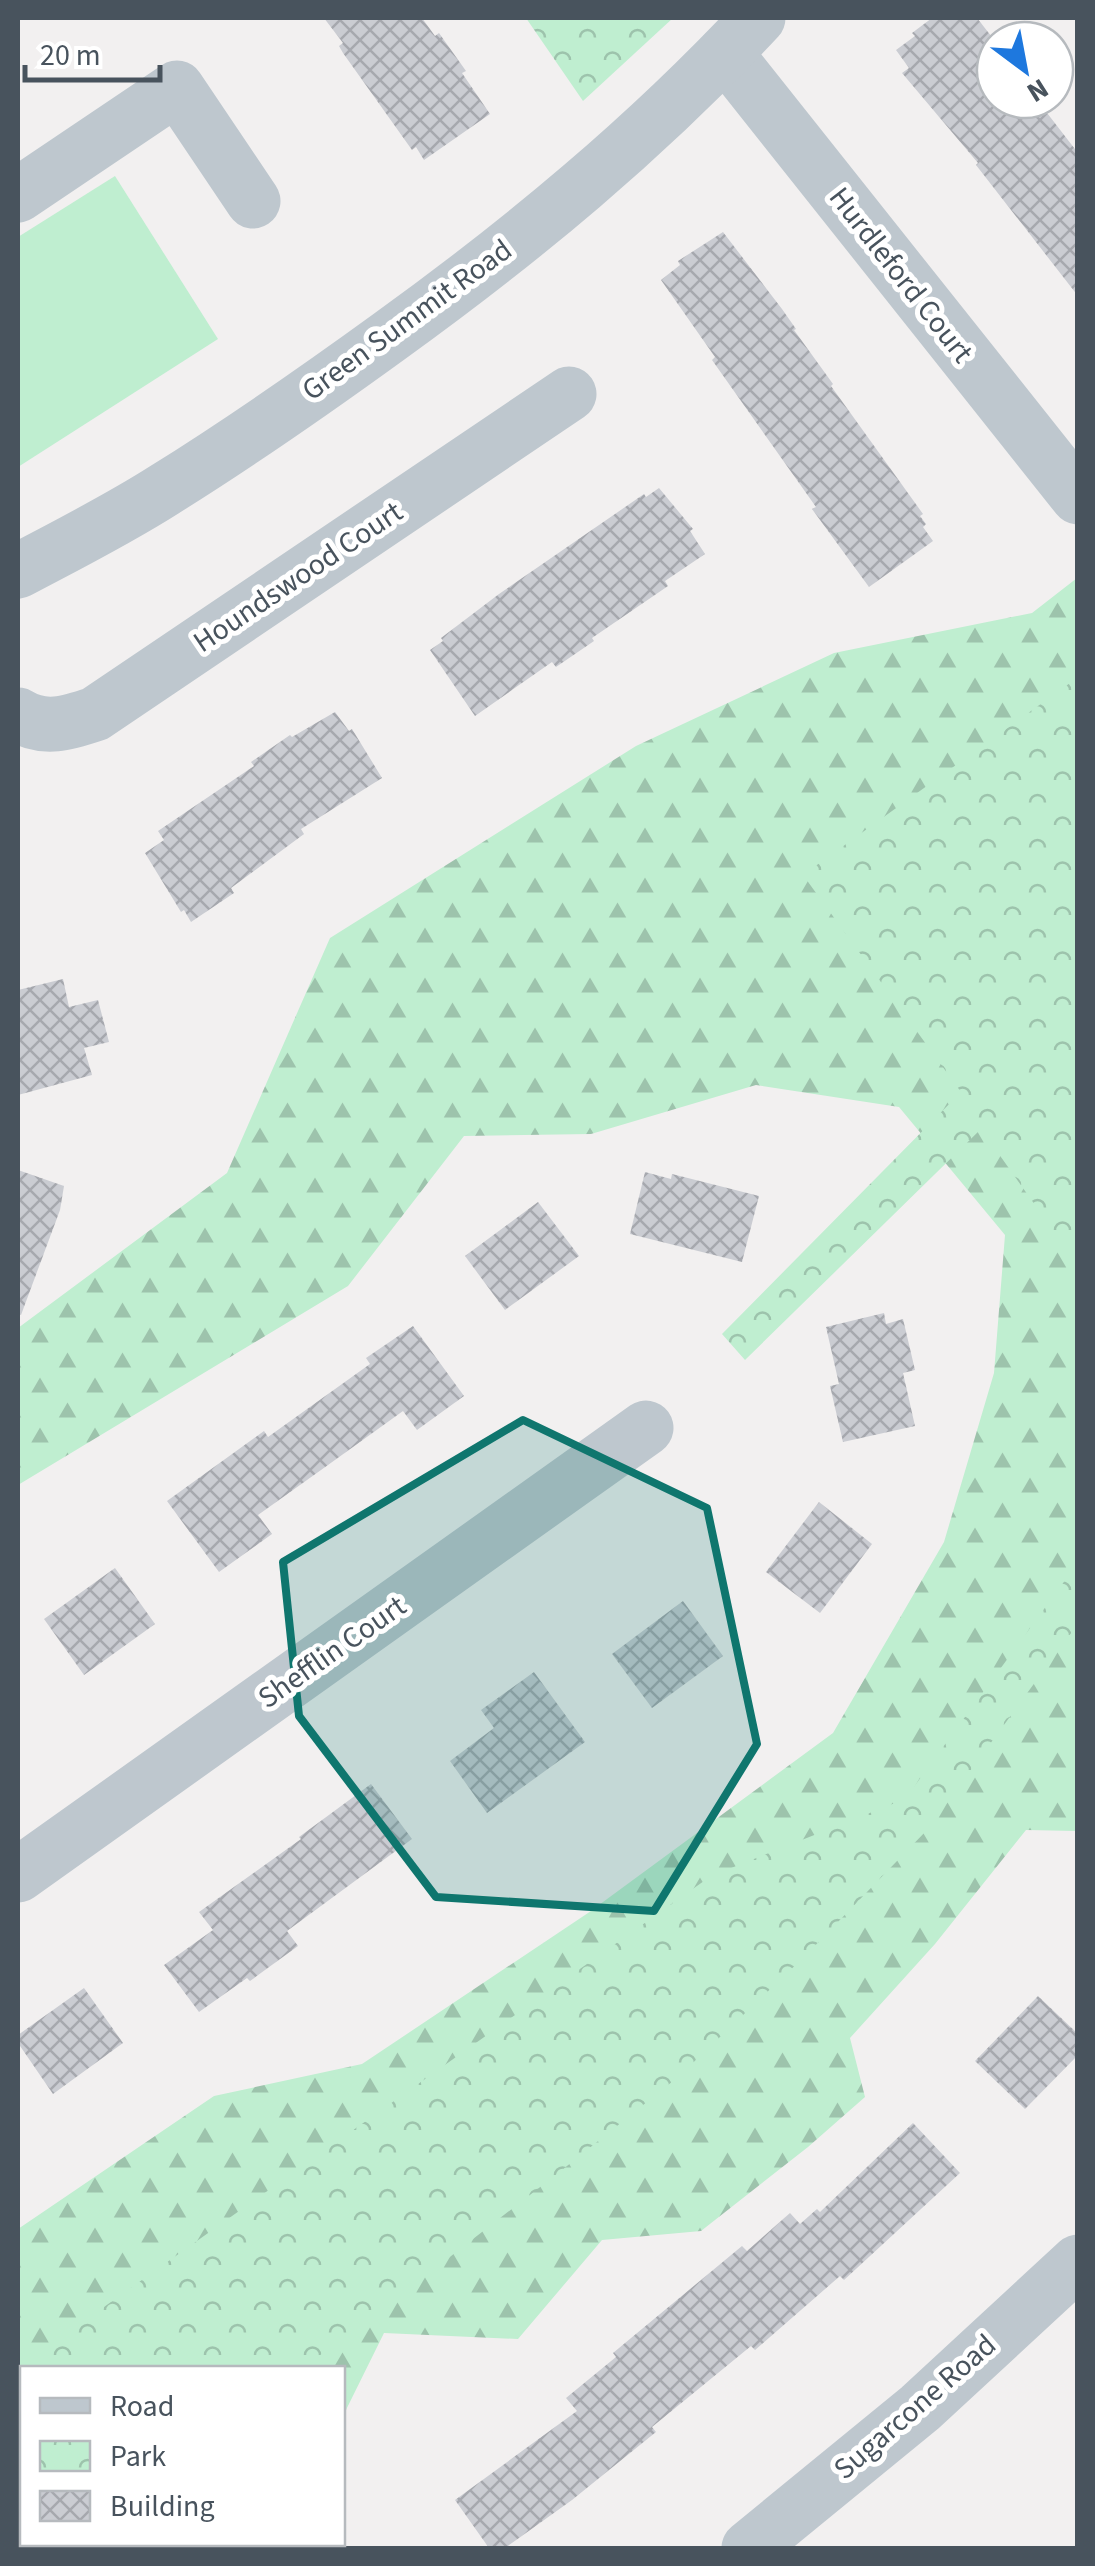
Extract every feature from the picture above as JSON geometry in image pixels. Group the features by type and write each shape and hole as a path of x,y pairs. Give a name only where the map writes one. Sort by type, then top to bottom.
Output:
{"street":[{"name":"Hurdleford Court","path":"742,35 1078,497"},
{"name":"Green Summit Road","path":"18,571 163,491 337,375 485,267 614,160 742,35"},
{"path":"18,195 177,88 253,201"},
{"name":"Houndswood Court","path":"18,716 59,726 95,714 569,394"},
{"name":"Shefflin Court","path":"18,1875 646,1428"},
{"name":"Sugarcone Road","path":"749,2548 920,2408 1078,2262"}],"highlighted area":[{"path":"523,1420 707,1508 757,1744 654,1911 436,1897 299,1716 283,1562"}],"green space":[{"path":"526,18 673,18 583,101"},
{"path":"115,176 218,339 18,467 18,237"},
{"path":"1077,578 1077,1831 1026,1830 935,1944 850,2038 865,2097 701,2231 602,2240 518,2339 384,2333 345,2412 345,2366 20,2366 18,2502 18,2229 214,2096 362,2064 588,1913 833,1733 944,1542 994,1373 1005,1235 899,1107 756,1085 591,1134 464,1136 348,1286 18,1485 18,1328 227,1173 330,938 636,746 834,653 1032,613"},
{"path":"1077,678 1077,1264 981,1129 745,1360 722,1334 961,1092 803,875"},
{"path":"1077,1564 1077,1625 927,1830 805,1956 678,2077 415,2284 306,2366 21,2366 711,1876 905,1799"},
{"path":"20,2367 18,2539 18,2368"}],"building":[{"path":"324,18 422,18 435,36 439,33 466,71 462,73 490,114 424,160 416,147 412,150 343,53 339,46 343,43"},
{"path":"932,18 977,18 975,120 1052,120 1078,153 1078,296 978,163 902,73 909,68 896,50 915,36 912,33"},
{"path":"723,232 782,309 831,386 923,514 923,527 933,541 869,587 812,509 816,507 661,280 680,265 678,261"},
{"path":"659,488 693,529 690,531 705,554 665,581 668,586 592,638 594,641 556,667 552,662 475,716 430,650 499,594 644,494 646,497"},
{"path":"335,712 349,731 352,729 382,778 301,829 304,834 231,888 234,893 191,922 145,853 164,840 158,831 254,766 251,762 290,735"},
{"path":"63,979 69,1007 98,1000 109,1042 84,1048 92,1075 18,1095 18,990"},
{"path":"18,1170 64,1186 60,1210 21,1315 18,1314"},
{"path":"645,1172 671,1179 672,1174 759,1196 742,1262 630,1234"},
{"path":"538,1202 579,1256 505,1310 465,1256"},
{"path":"884,1313 886,1324 903,1319 915,1370 903,1373 915,1426 843,1442 830,1386 839,1384 826,1327"},
{"path":"413,1326 464,1396 417,1430 403,1411 258,1515 272,1534 219,1572 167,1501 264,1431 268,1437 370,1364 366,1358"},
{"path":"819,1502 872,1544 820,1613 766,1572"},
{"path":"115,1568 155,1624 84,1675 44,1619"},
{"path":"683,1601 723,1656 652,1708 612,1654"},
{"path":"534,1672 585,1742 487,1813 450,1761 494,1728 481,1710"},
{"path":"371,1784 412,1839 287,1931 298,1946 199,2012 164,1965 213,1930 199,1912"},
{"path":"84,1988 123,2043 53,2094 18,2043 18,2035"},
{"path":"1038,1996 1078,2034 1078,2055 1025,2109 975,2061"},
{"path":"913,2123 960,2173 844,2280 840,2276 755,2350 751,2346 652,2427 656,2432 572,2500 505,2548 489,2548 455,2500 577,2411 566,2398 616,2357 613,2353 742,2246 747,2251 790,2213 800,2224 817,2209 820,2212"}]}
